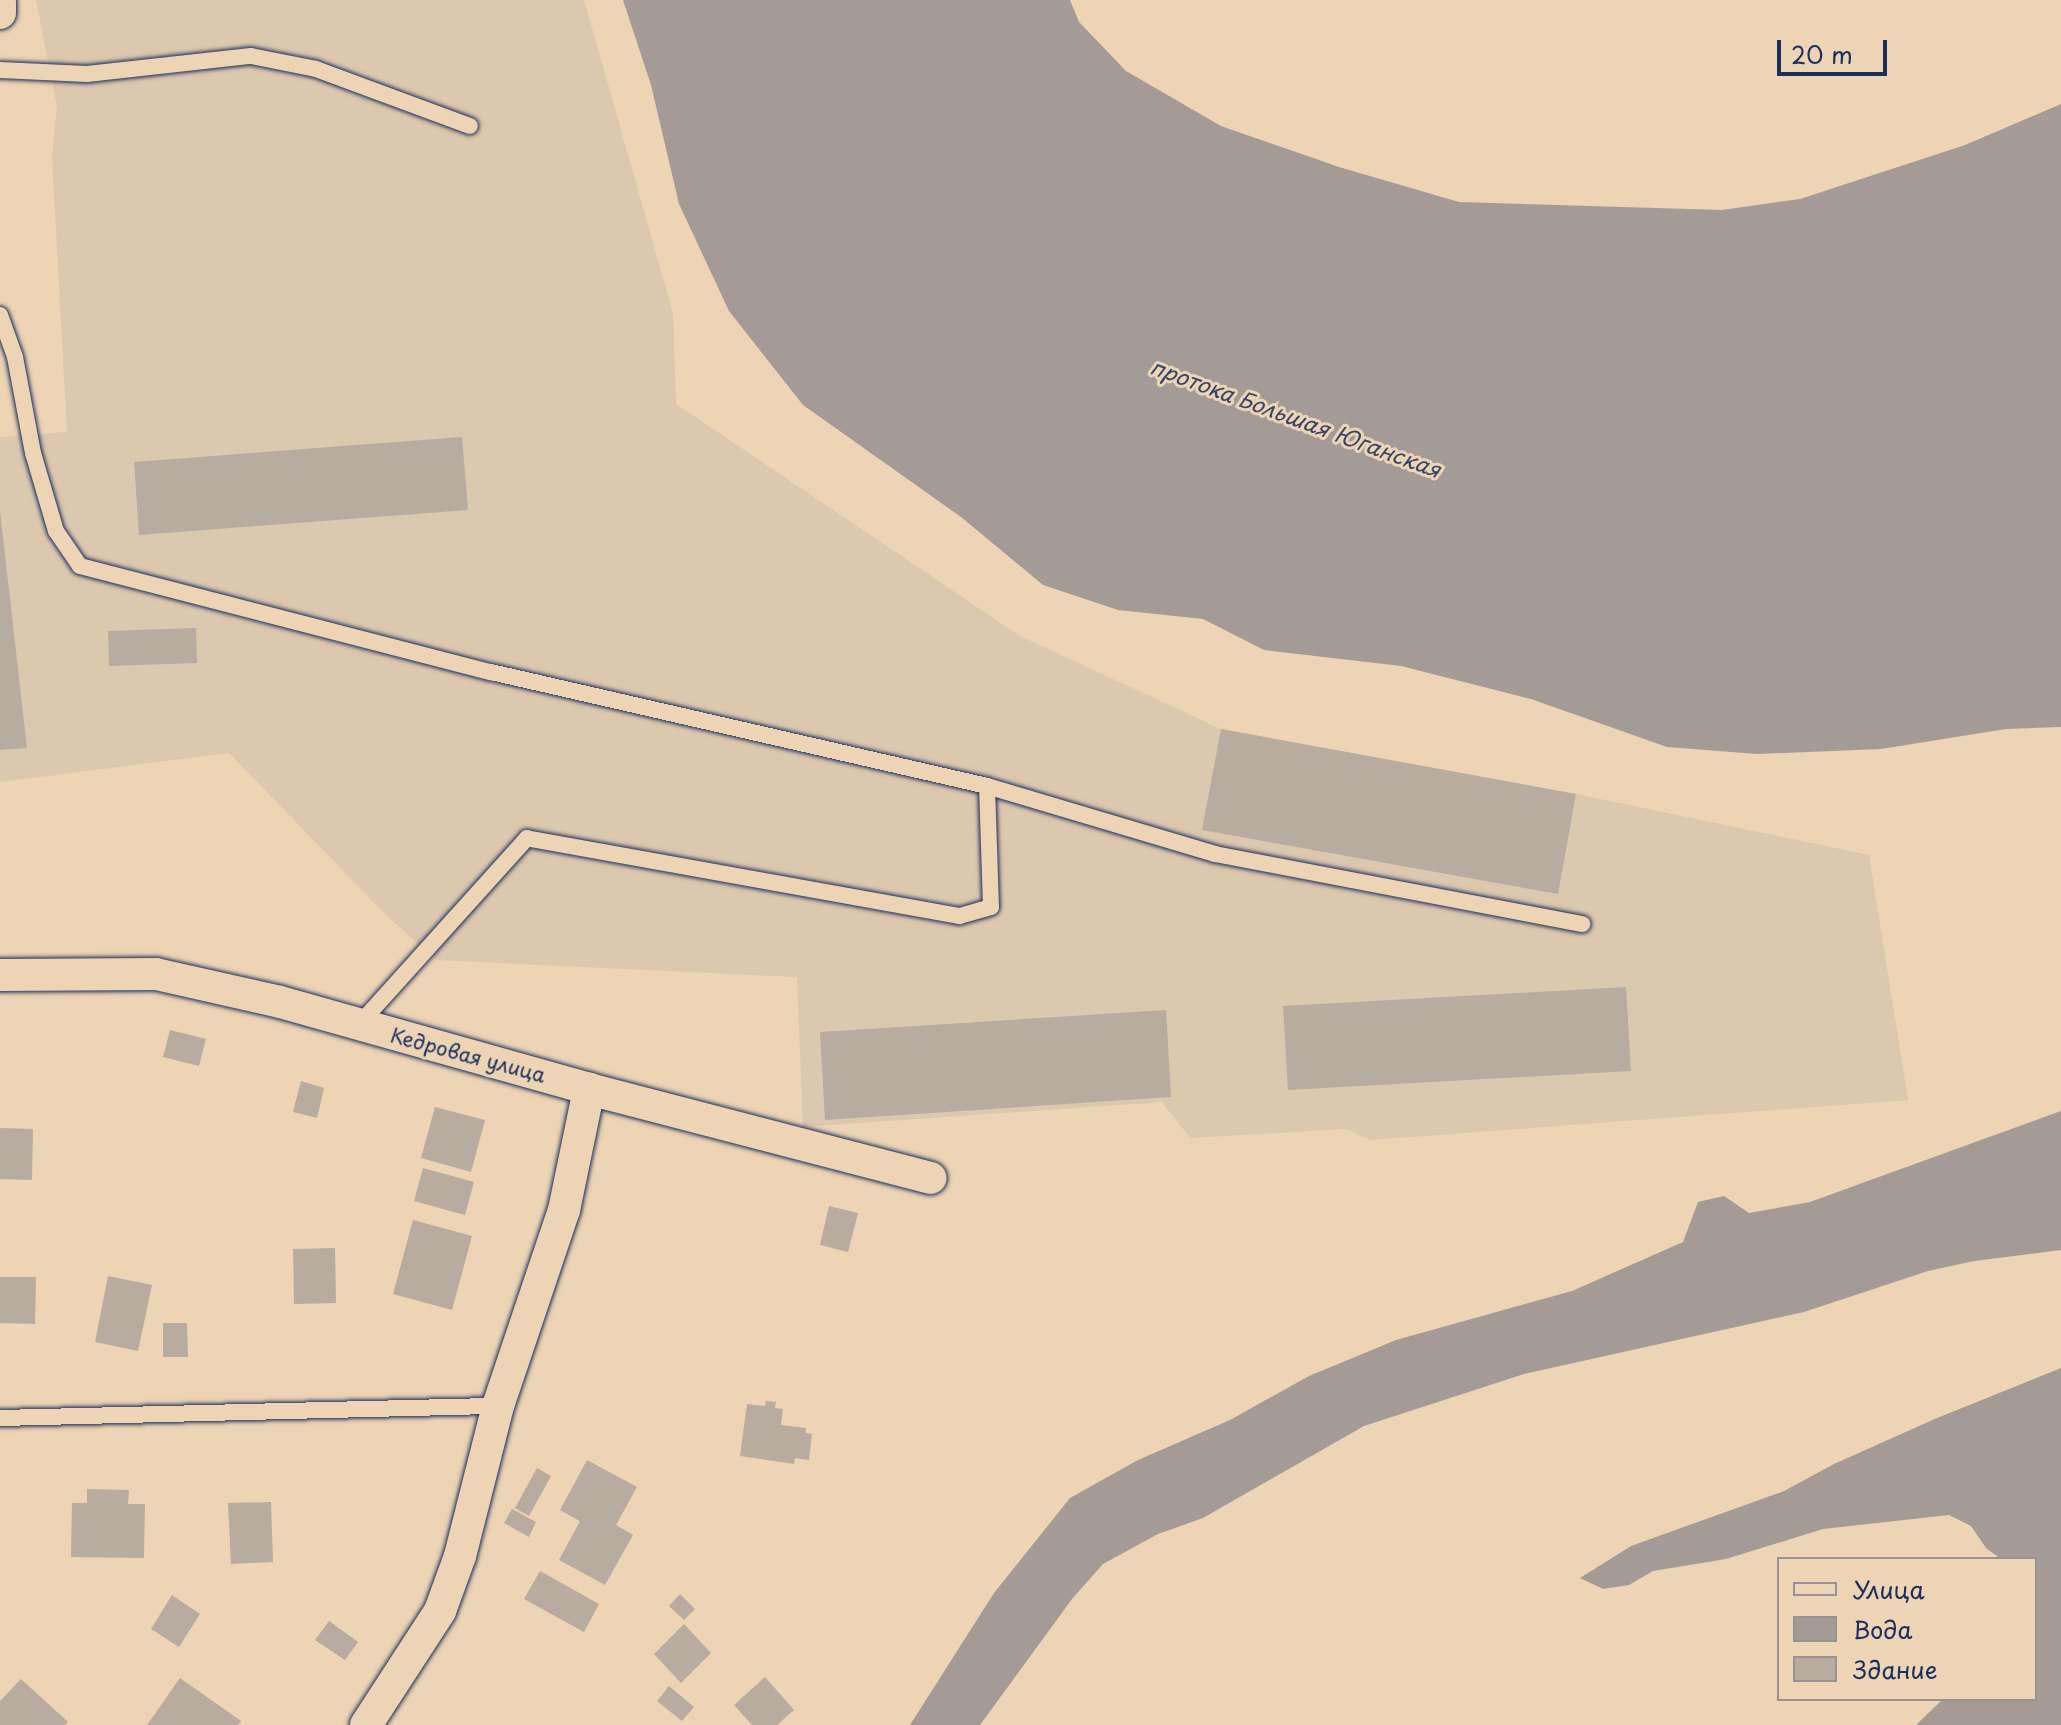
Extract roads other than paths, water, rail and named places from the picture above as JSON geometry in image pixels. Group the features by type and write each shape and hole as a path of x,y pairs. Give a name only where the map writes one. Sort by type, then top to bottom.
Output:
{"street":[{"path":"0,2 0,13"},
{"name":"Кедровая улица","path":"0,975 156,974 280,1002 589,1089 931,1178"},
{"path":"366,1725 440,1611 460,1556 498,1406 564,1210 589,1089"}],"lane":[{"path":"0,70 119,72 251,56 316,69 470,126"},
{"path":"0,315 15,357 33,453 56,531 80,566 505,675 987,786 1215,854 1582,924"},
{"path":"358,1026 527,838 959,916 991,907 987,786"},
{"path":"0,1418 498,1406"}],"water":[{"name":"протока Большая Юганская","path":"623,0 1070,0 1079,22 1126,71 1221,126 1339,167 1459,202 1722,210 1800,199 1965,145 2061,104 2061,727 2006,729 1881,749 1757,754 1667,747 1531,699 1401,666 1264,650 1203,619 1118,610 1043,585 961,517 803,405 729,311 679,204 651,85"},
{"path":"2061,1111 2061,1250 1974,1261 1928,1271 1804,1312 1524,1374 1364,1426 1203,1518 1158,1534 1103,1564 1072,1599 980,1725 910,1725 994,1593 1070,1498 1138,1460 1230,1420 1309,1376 1396,1340 1572,1291 1683,1242 1698,1202 1724,1196 1749,1213 1810,1202"},
{"path":"2061,1368 2061,1725 1916,1725 1941,1701 2037,1701 2037,1557 1998,1557 1986,1548 1971,1526 1949,1515 1823,1529 1726,1559 1653,1571 1629,1585 1603,1589 1580,1578 1631,1546 1784,1491 1834,1464"}]}
